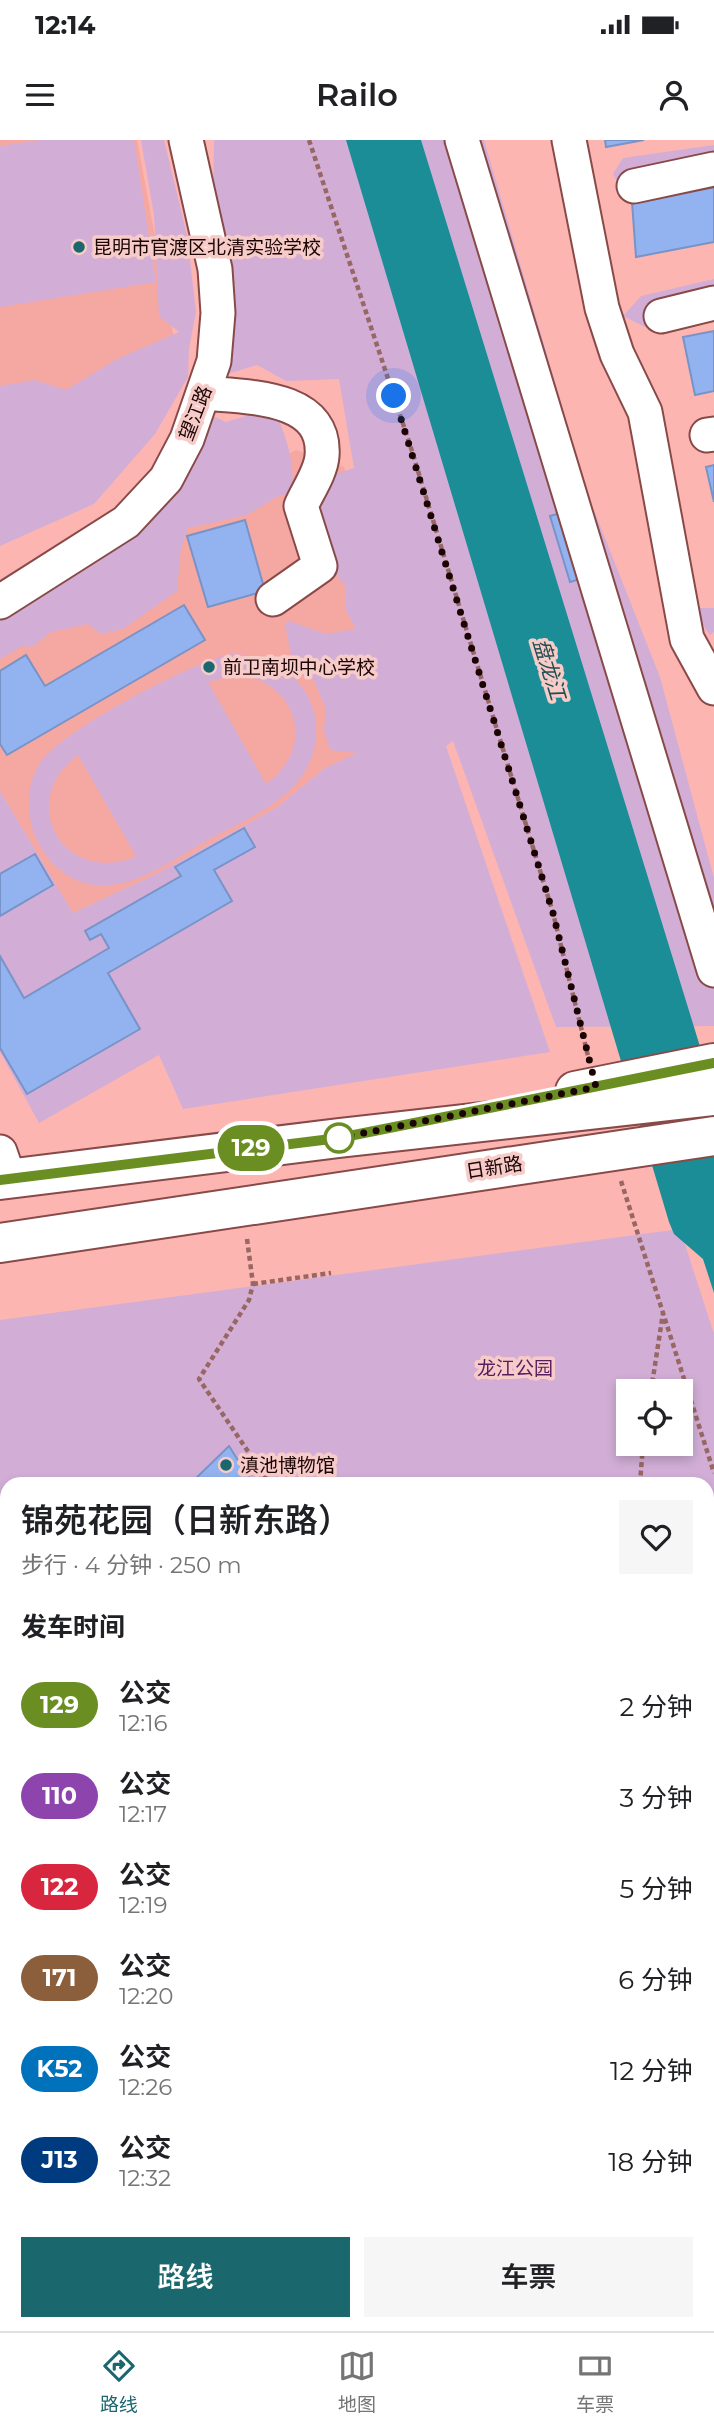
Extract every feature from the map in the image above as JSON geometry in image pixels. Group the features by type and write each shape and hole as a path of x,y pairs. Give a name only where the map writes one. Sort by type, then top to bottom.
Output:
{"main road":[{"path":"3,1170 339,1138 605,1094 714,1063"},
{"path":"605,1094 714,1097"},
{"name":"日新路","path":"0,1243 258,1203 618,1158 714,1136"},
{"name":"日新路","path":"618,1158 714,1157"}],"street":[{"name":"望江路","path":"0,603 126,522 166,479 187,439 214,361 218,313 215,269 186,140"},
{"path":"462,140 714,970"},
{"path":"569,140 602,308 617,354 645,412 687,639 714,688"},
{"path":"634,186 714,169"},
{"path":"661,316 714,303"},
{"path":"203,393 281,403 305,413 321,433 322,459 301,506 320,566 273,599"}],"path":[{"path":"309,140 411,448 553,913 605,1094"},
{"path":"618,1158 714,1473"},
{"path":"258,1203 253,1284 249,1300 199,1378 265,1477"},
{"path":"253,1284 331,1273"},
{"path":"653,1379 663,1312"},
{"path":"641,1477 642,1456"}],"shaded area":[{"name":"昆明市官渡区北清实验学校","path":"0,140 137,140 177,355 111,382 0,402"},
{"name":"前卫南坝中心学校","path":"296,450 344,467 436,717 325,768 276,808 156,874 73,913 0,791 0,617"}],"green space":[{"path":"40,140 134,140 156,282 0,307 0,146"},
{"path":"141,140 164,140 187,235 196,312 189,348 188,377 155,434 94,504 0,546 0,386 35,380 66,390 117,359 179,332 159,316 154,215"},
{"path":"214,140 484,140 588,495 660,677 714,878 714,1026 556,1027 453,741 446,746 550,1052 183,1109 159,1055 39,1123 0,1052 0,791 73,913 156,874 276,808 325,768 357,753 330,750 324,731 326,709 307,664 291,655 285,624 289,621 326,634 356,629 345,609 346,587 332,569 315,497 329,476 354,468 339,379 286,381 257,365 228,374 211,322"},
{"path":"714,145 714,178 625,196 613,174 623,158"},
{"path":"714,279 714,318 657,333 623,316 641,296"},
{"path":"258,412 279,420 292,465 291,493 278,496 247,515 188,528 181,548 177,591 123,629 101,634 88,624 51,632 32,647 23,646 0,659 0,613 102,552 187,416 215,417 226,422"},
{"path":"690,608 714,608 714,632 710,635"},
{"path":"232,654 253,656 281,667 297,681 310,700 316,723 312,756 304,773 292,788 261,812 141,877 118,884 94,885 73,878 55,865 42,848 33,828 29,806 31,784 40,763 52,750 99,716 160,683","holes":["238,674 259,680 275,690 287,703 294,718 292,752 282,769 266,784 208,682","78,755 136,856 135,857 109,863 87,860 69,850 56,834 49,815 50,794 59,774"]},
{"name":"龙江公园","path":"680,1229 714,1334 714,1477 0,1477 0,1320"}],"water":[{"name":"盘龙江","path":"346,140 421,140 714,1092 714,1293 703,1259 674,1234 669,1222"}],"building":[{"path":"605,140 644,140 606,147"},
{"path":"714,187 714,242 636,257 632,202"},
{"path":"714,331 714,391 695,395 683,337"},
{"path":"714,465 714,502 706,467"},
{"path":"568,511 587,577 570,582 550,516"},
{"path":"245,520 265,591 208,607 187,536"},
{"path":"184,605 205,640 7,755 0,744 0,671 26,655 45,686"},
{"path":"244,828 255,847 214,870 232,901 108,973 140,1029 27,1094 0,1048 0,956 24,998 109,948 101,934 90,940 85,931 181,876 175,867"},
{"path":"35,854 53,885 0,916 0,874"},
{"name":"滇池博物馆","path":"229,1446 249,1477 197,1477"}],"bus line":[{"name":"129","path":"0,1180 339,1138 714,1063"}],"place":[{"name":"昆明市官渡区北清实验学校","path":"79,247"},
{"name":"前卫南坝中心学校","path":"209,667"},
{"name":"滇池博物馆","path":"226,1465"}],"route":[{"path":"339,1138 596,1087 553,913 394,396"}]}
